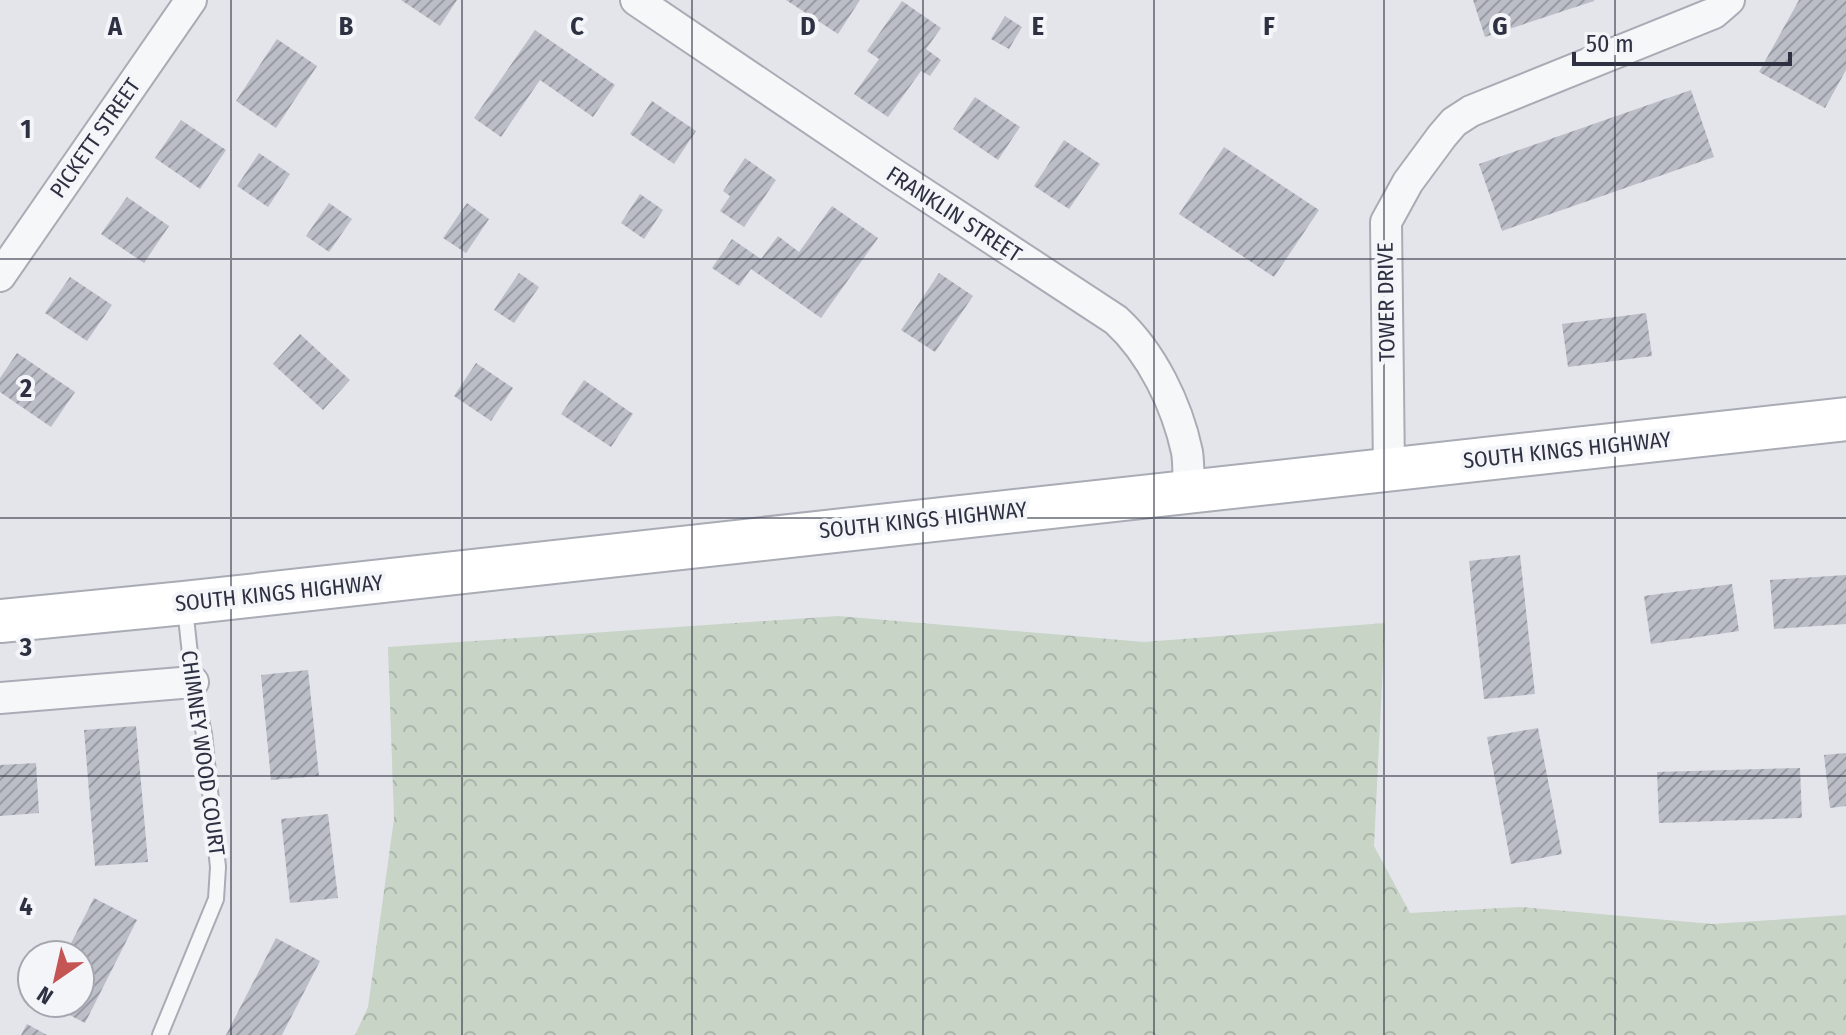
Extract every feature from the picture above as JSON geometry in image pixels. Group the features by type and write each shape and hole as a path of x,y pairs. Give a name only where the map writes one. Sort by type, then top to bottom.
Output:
{"main road":[{"name":"SOUTH KINGS HIGHWAY","path":"0,621 1846,419"}],"street":[{"name":"PICKETT STREET","path":"0,276 191,0"},
{"name":"FRANKLIN STREET","path":"636,0 1116,320 1139,345 1164,387 1187,453 1189,490"},
{"name":"TOWER DRIVE","path":"1389,470 1386,222 1433,147 1454,122 1471,111 1714,13 1729,0"},
{"path":"0,698 193,682"}],"lane":[{"name":"CHIMNEY WOOD COURT","path":"160,1035 216,899 218,867 204,734 193,682 184,603"}],"green space":[{"path":"838,616 1144,642 1385,623 1374,846 1410,913 1520,907 1712,924 1846,915 1846,1035 355,1035 368,1007 394,819 388,647"}],"building":[{"path":"401,0 457,0 440,26"},
{"path":"786,0 860,0 838,34"},
{"path":"1473,0 1594,0 1594,1 1485,37"},
{"path":"1799,0 1846,0 1846,70 1825,108 1759,72"},
{"path":"902,1 941,28 926,49 941,60 930,76 921,71 888,117 854,94 879,59 867,51"},
{"path":"1005,16 1022,27 1009,49 991,39"},
{"path":"535,30 615,85 593,117 540,80 501,137 474,118"},
{"path":"277,39 317,66 276,128 236,101"},
{"path":"1691,90 1714,157 1502,231 1479,164"},
{"path":"975,97 1020,127 998,160 953,129"},
{"path":"652,101 696,131 674,164 630,134"},
{"path":"181,120 226,150 200,189 155,158"},
{"path":"1064,140 1100,164 1069,209 1034,186"},
{"path":"1224,147 1319,210 1274,277 1179,214"},
{"path":"259,153 290,174 268,207 237,186"},
{"path":"745,158 776,180 744,227 720,211 730,196 723,191"},
{"path":"640,194 663,210 644,239 621,223"},
{"path":"127,197 169,226 144,263 101,234"},
{"path":"329,203 352,219 329,252 306,236"},
{"path":"467,203 489,219 466,253 443,238"},
{"path":"832,206 878,238 821,318 751,269 739,286 712,268 732,239 761,259 778,236 799,252"},
{"path":"519,273 539,287 514,323 494,310"},
{"path":"939,273 973,296 935,352 901,330"},
{"path":"70,277 112,305 87,341 45,313"},
{"path":"1646,313 1652,356 1568,367 1562,324"},
{"path":"300,334 350,380 323,410 273,364"},
{"path":"17,353 75,392 51,427 0,392 0,378"},
{"path":"476,363 513,388 491,421 454,396"},
{"path":"584,380 633,414 611,447 561,414"},
{"path":"1520,555 1535,694 1484,699 1469,561"},
{"path":"1846,575 1846,624 1774,629 1770,580"},
{"path":"1732,584 1739,631 1651,644 1644,596"},
{"path":"308,670 319,776 271,780 261,675"},
{"path":"136,726 148,862 95,866 84,730"},
{"path":"1538,728 1562,854 1511,864 1487,737"},
{"path":"1846,753 1846,806 1830,808 1824,755"},
{"path":"36,763 39,813 0,816 0,765"},
{"path":"1800,768 1802,818 1659,823 1657,772"},
{"path":"328,814 338,898 290,903 281,819"},
{"path":"94,898 137,920 96,1001 96,939 73,939"},
{"path":"276,938 320,961 282,1035 226,1035"},
{"path":"27,1024 47,1035 21,1035"}]}
